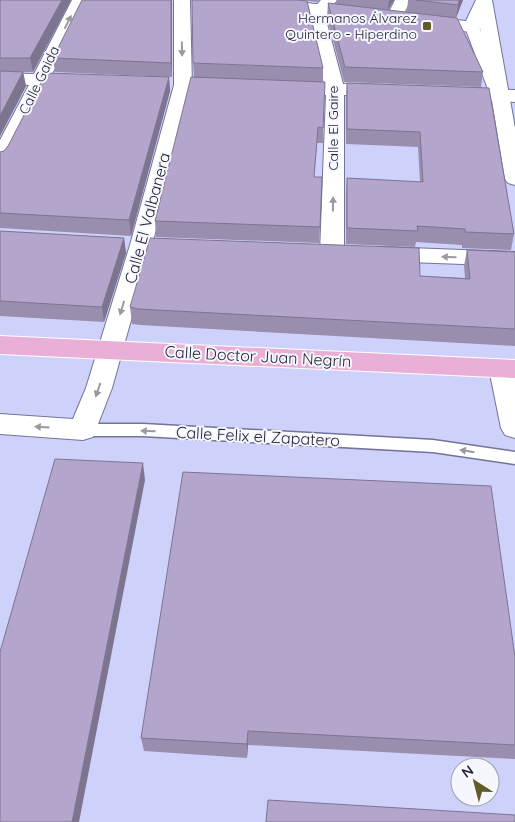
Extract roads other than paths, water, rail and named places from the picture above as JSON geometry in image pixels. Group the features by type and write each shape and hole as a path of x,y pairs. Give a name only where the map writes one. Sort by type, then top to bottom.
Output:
{"main road":[{"name":"Calle Doctor Juan Negrín","path":"0,345 508,369"}],"street":[{"name":"Calle Gaida","path":"0,160 80,0"},
{"name":"Calle El Valbanera","path":"83,430 99,388 141,245 183,85 182,0"},
{"path":"249,0 326,5 394,18 480,26"},
{"path":"394,18 403,0"},
{"path":"484,0 480,26 507,96 514,170"},
{"name":"Calle El Gaire","path":"326,5 316,14 335,89 339,253 515,259"},
{"path":"0,78 97,82"},
{"path":"269,87 402,92"},
{"path":"451,94 507,96"},
{"path":"508,369 515,428"},
{"name":"Calle Felix el Zapatero","path":"0,424 83,430"}],"lane":[{"name":"Calle Felix el Zapatero","path":"83,430 143,430 433,446 515,458"}],"place":[{"name":"Hermanos Álvarez Quintero - Hiperdino","path":"427,26"}]}
